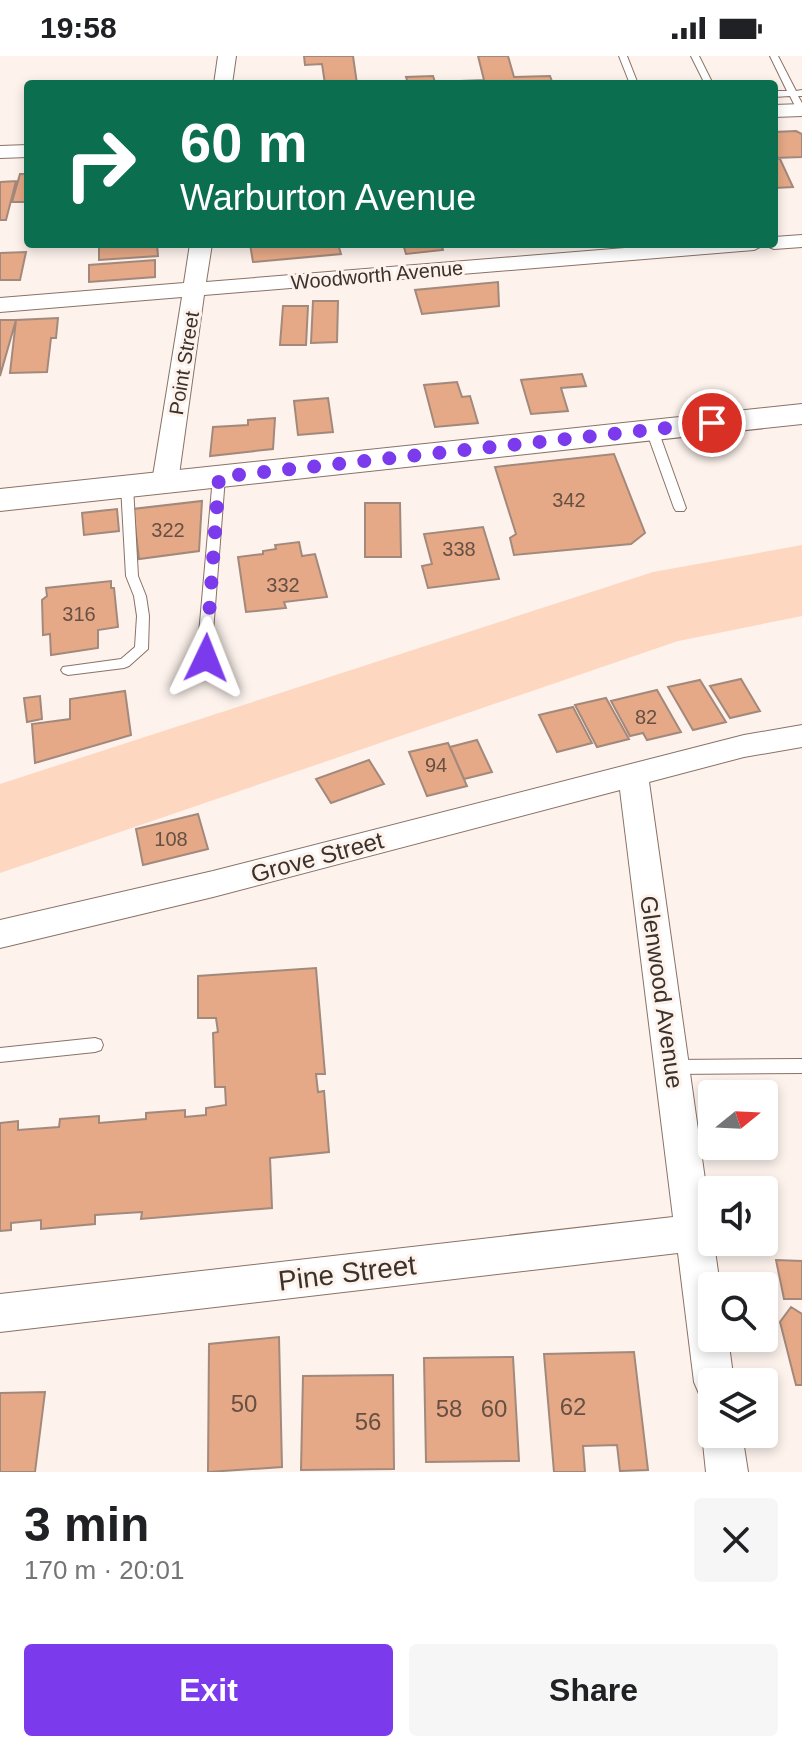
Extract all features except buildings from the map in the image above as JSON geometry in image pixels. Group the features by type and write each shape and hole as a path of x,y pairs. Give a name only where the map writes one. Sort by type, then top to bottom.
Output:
{"street":[{"path":"224,80 227,56"},
{"path":"778,109 800,101"},
{"path":"0,152 24,151"},
{"path":"778,243 802,241"},
{"name":"Point Street","path":"165,482 200,248"},
{"name":"Woodworth Avenue","path":"0,305 697,248"},
{"path":"0,500 802,414"},
{"path":"633,774 744,746 802,736"},
{"name":"Grove Street","path":"0,934 213,884 633,774"},
{"name":"Glenwood Avenue","path":"633,774 712,1368"},
{"name":"Pine Street","path":"0,1313 693,1233"},
{"path":"724,1448 727,1472"}],"lane":[{"path":"623,56 632,80"},
{"path":"695,56 707,80"},
{"path":"774,56 800,101"},
{"path":"778,95 800,101"},
{"path":"652,430 680,508"},
{"path":"219,477 205,645 209,667 222,674"},
{"path":"68,670 124,663 141,649 143,616 140,596 132,576 127,486"},
{"path":"0,1055 95,1045"},
{"path":"672,1067 802,1066"}],"shaded area":[{"path":"802,545 802,616 678,641 0,873 0,784 653,572"}],"route":[{"path":"206,658 219,477 712,423"}]}
